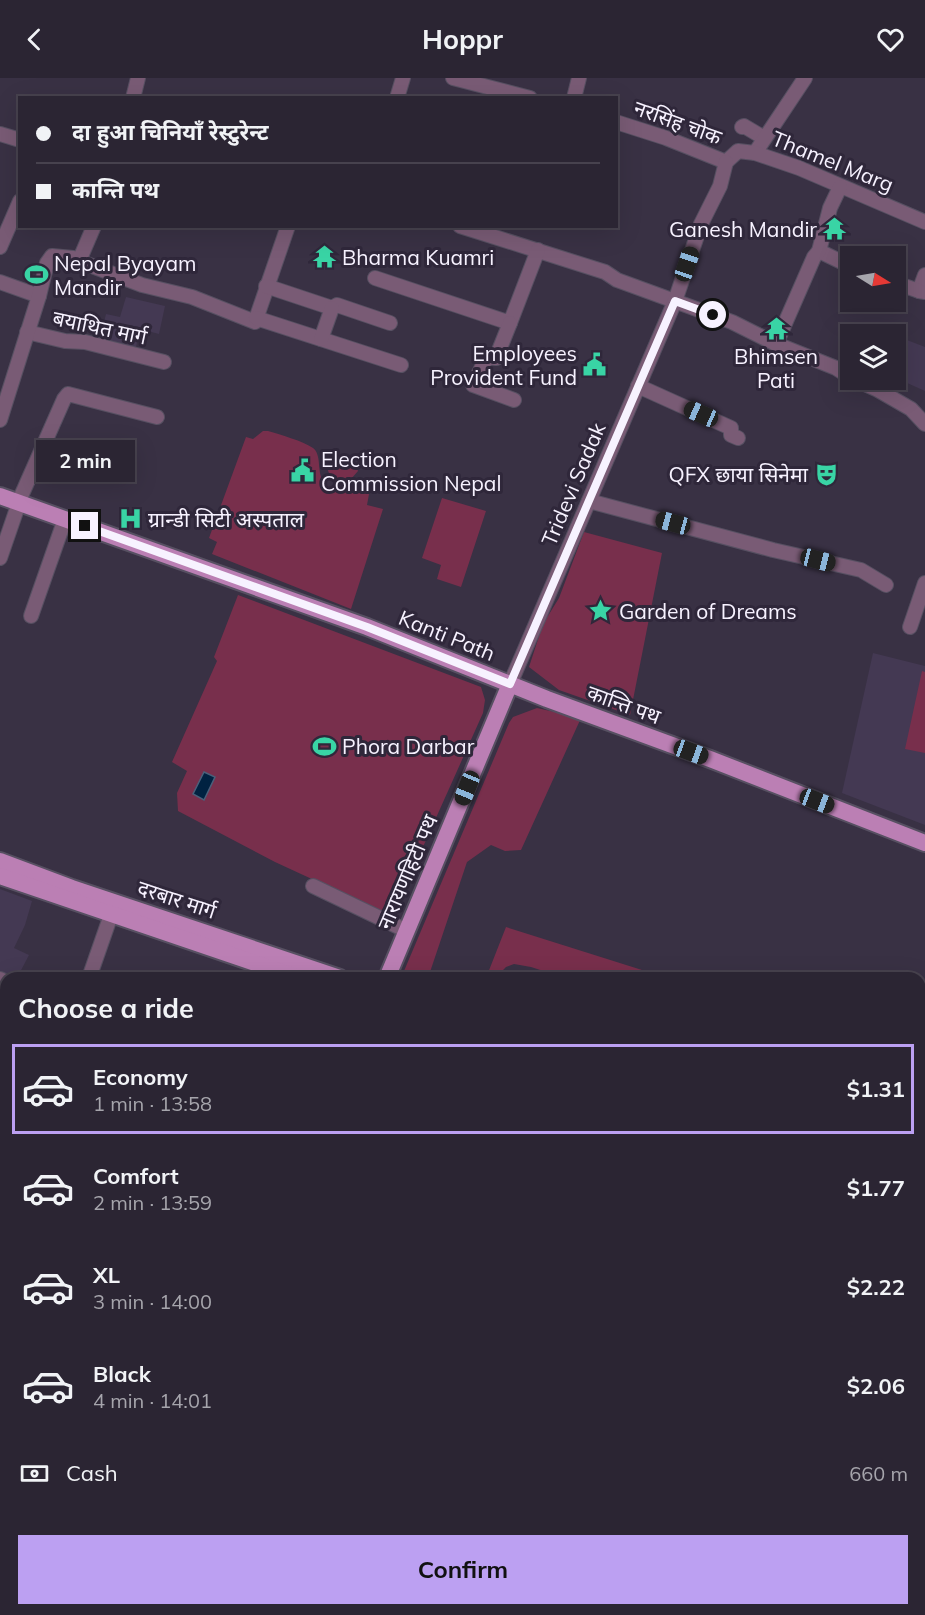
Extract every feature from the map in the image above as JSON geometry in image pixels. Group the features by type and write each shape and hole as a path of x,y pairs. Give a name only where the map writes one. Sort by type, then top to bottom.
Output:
{"main road":[{"path":"0,496 65,519"},
{"name":"Kanti Path","path":"65,519 367,627 510,684"},
{"name":"कान्ति पथ","path":"510,684 925,843"},
{"name":"नारायणहिटी पथ","path":"390,972 510,684"},
{"name":"दरबार मार्ग","path":"0,861 72,888 322,972"},
{"name":"दरबार मार्ग","path":"0,876 281,972"},
{"path":"385,972 396,957"}],"street":[{"path":"134,96 138,78"},
{"path":"398,96 403,78"},
{"path":"453,78 522,96"},
{"path":"574,96 579,78"},
{"path":"755,153 805,78"},
{"name":"नरसिंह चोक","path":"618,123 666,138 726,162"},
{"path":"742,127 765,138"},
{"path":"0,134 18,139"},
{"name":"Thamel Marg","path":"726,162 738,151 755,153 799,168 925,222"},
{"name":"Tridevi Sadak","path":"510,684 675,301 701,224 720,186 726,162"},
{"path":"776,344 814,257 819,251 830,208 840,186"},
{"path":"0,247 18,206"},
{"path":"79,261 92,228"},
{"path":"0,420 51,256 73,258 131,282 192,297 255,322 287,228"},
{"path":"466,228 604,272 617,280 732,322 776,344 840,371"},
{"path":"514,400 473,385 487,357 496,358 538,250"},
{"path":"819,251 840,261"},
{"path":"906,286 922,292 925,275"},
{"path":"375,278 510,323"},
{"path":"0,282 39,296"},
{"path":"266,286 332,308"},
{"path":"321,339 332,308 337,305 390,323"},
{"path":"256,318 401,365"},
{"name":"बयाथित मार्ग","path":"27,332 65,341 85,342 164,362"},
{"path":"638,387 731,428 731,435 738,438"},
{"path":"878,390 923,418"},
{"path":"0,558 18,502 68,394 157,417"},
{"path":"589,501 773,550 861,570 886,585"},
{"path":"31,616 65,519"},
{"path":"910,627 925,583"},
{"path":"314,886 407,931"},
{"path":"91,972 111,915"}],"shaded area":[{"path":"126,297 165,306 159,334 140,329 136,347 100,338 106,314 120,317"},
{"path":"907,340 925,347 925,391 906,382"},
{"path":"263,431 292,438 313,448 317,453 322,478 325,484 332,488 350,490 366,477 372,478 367,505 383,509 351,609 212,554 217,542 209,538 246,437 253,439"},
{"path":"337,454 352,458 355,462 358,471 351,479 339,481 329,472 328,459"},
{"path":"442,498 486,511 461,587 437,579 441,565 422,558"},
{"name":"Garden of Dreams","path":"584,532 662,553 630,715 559,690 529,667 543,624 559,598"},
{"name":"Phora Darbar","path":"238,595 481,687 485,700 483,713 392,916 275,862 178,811 177,793 187,771 172,762 217,661 214,657"},
{"path":"873,653 925,666 925,825 842,793"},
{"path":"922,671 925,672 925,753 905,749"},
{"path":"537,708 581,718 521,850 505,851 491,845 467,862 430,972 404,971 509,723 513,717"},
{"path":"0,889 32,901 25,925 14,948 29,955 20,972 0,972"},
{"path":"506,927 642,970 642,972 546,972 514,964 501,972 488,972"}],"water":[{"path":"204,772 215,777 204,800 193,794"}],"place":[{"name":"Ganesh Mandir","path":"835,229"},
{"name":"Bharma Kuamri","path":"324,257"},
{"name":"Nepal Byayam Mandir","path":"36,275"},
{"name":"Bhimsen Pati","path":"776,328"},
{"name":"Employees Provident Fund","path":"595,365"},
{"name":"Election Commission Nepal","path":"303,471"},
{"name":"QFX छाया सिनेमा","path":"826,474"},
{"name":"ग्रान्डी सिटी अस्पताल","path":"130,519"},
{"name":"Garden of Dreams","path":"601,611"},
{"name":"Phora Darbar","path":"324,746"}],"route":[{"path":"85,526 367,627 510,684 675,301 713,315"}]}
